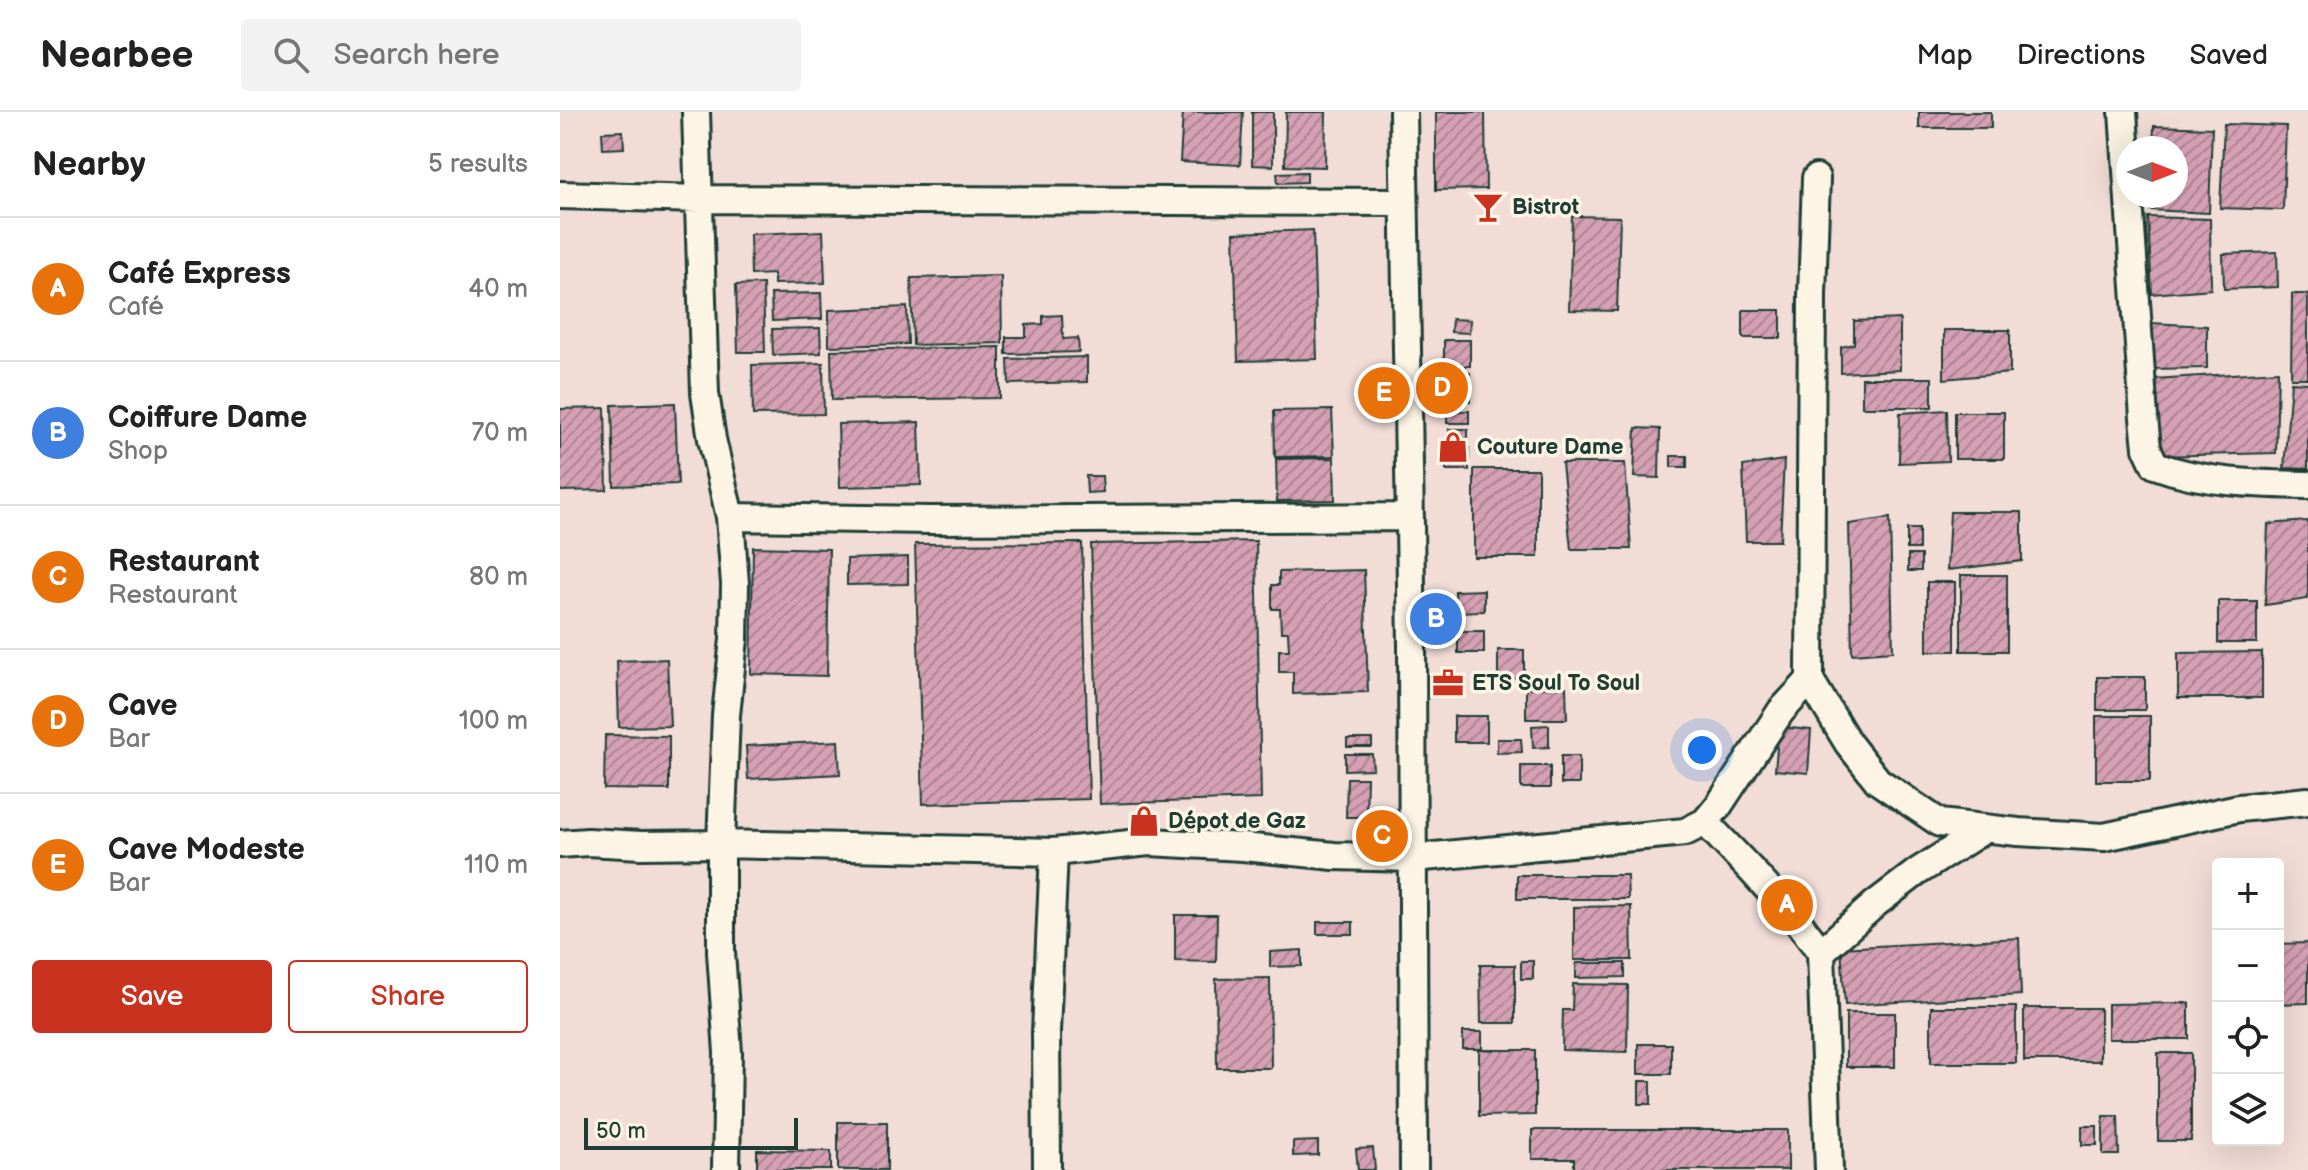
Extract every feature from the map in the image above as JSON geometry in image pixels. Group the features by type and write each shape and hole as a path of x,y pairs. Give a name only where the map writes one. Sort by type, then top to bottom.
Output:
{"street":[{"path":"696,112 705,393 730,517 735,584 721,844 721,952 728,1053 726,1170"},
{"path":"1403,112 1414,858 1414,1170"},
{"path":"2123,112 2144,418 2147,448 2155,465 2176,473 2253,484 2308,485"},
{"path":"1816,178 1812,295 1810,680 1848,743 1878,781 1940,823 2104,837 2239,808 2308,801"},
{"path":"560,195 699,199 1404,202"},
{"path":"730,517 945,520 1410,517"},
{"path":"560,844 721,844 1054,852 1149,842 1334,856 1414,858 1685,832 1705,822 1719,805 1781,711 1810,680"},
{"path":"1705,822 1780,902 1821,952 1829,1170"},
{"path":"1821,952 1917,872 1985,829"},
{"path":"1047,1170 1046,1032 1054,852"}],"building":[{"path":"1183,112 1243,112 1240,165 1180,162"},
{"path":"1252,112 1273,112 1273,166 1252,165"},
{"path":"1286,112 1326,112 1325,167 1285,166"},
{"path":"1436,112 1485,112 1486,189 1436,190"},
{"path":"1919,112 1991,112 1991,128 1919,128"},
{"path":"2224,124 2286,126 2283,210 2220,208"},
{"path":"2154,126 2212,128 2209,213 2150,210 2188,208 2188,136 2154,136"},
{"path":"623,131 624,148 603,149 602,132"},
{"path":"1307,172 1307,182 1278,183 1277,173"},
{"path":"1572,216 1620,217 1617,311 1569,310"},
{"path":"2148,217 2210,219 2211,289 2152,294"},
{"path":"1313,230 1317,359 1238,361 1234,233"},
{"path":"823,231 825,283 774,284 774,274 751,275 750,234"},
{"path":"2277,252 2278,287 2224,289 2223,254"},
{"path":"1001,276 1002,343 913,345 911,278"},
{"path":"763,284 765,352 738,352 736,285"},
{"path":"821,293 822,319 772,321 771,294"},
{"path":"2292,294 2308,294 2308,378 2291,378"},
{"path":"907,307 908,344 829,346 829,310"},
{"path":"1743,310 1781,310 1781,338 1743,338"},
{"path":"1062,315 1063,339 1078,338 1079,352 1006,354 1006,337 1026,337 1026,325 1043,324 1043,316"},
{"path":"1452,319 1470,320 1469,333 1451,332"},
{"path":"1900,319 1900,370 1841,373 1841,347 1854,344 1854,321"},
{"path":"2151,323 2207,326 2207,368 2149,369"},
{"path":"820,328 821,353 773,355 772,329"},
{"path":"1944,330 2010,330 2010,373 1944,379"},
{"path":"1444,340 1470,340 1470,366 1444,366"},
{"path":"1000,347 1000,398 832,400 831,350"},
{"path":"1087,357 1087,382 1009,384 1008,359"},
{"path":"823,363 824,414 753,415 752,365"},
{"path":"2278,371 2276,453 2156,456 2154,379"},
{"path":"1451,373 1470,373 1470,401 1451,401"},
{"path":"1862,378 1932,378 1932,407 1862,407"},
{"path":"2291,382 2308,383 2308,469 2284,468"},
{"path":"675,403 678,484 614,486 612,405"},
{"path":"605,408 607,490 560,491 560,409"},
{"path":"1332,410 1334,456 1275,457 1274,411"},
{"path":"1947,410 1948,461 1899,463 1900,413"},
{"path":"1447,411 1469,411 1469,423 1447,423"},
{"path":"1955,412 2004,412 2004,459 1955,459"},
{"path":"919,422 921,485 840,487 838,424"},
{"path":"1636,428 1660,429 1659,478 1634,477"},
{"path":"1449,429 1468,429 1468,439 1449,439"},
{"path":"1446,448 1469,448 1469,470 1446,470"},
{"path":"1671,456 1687,456 1687,467 1671,467"},
{"path":"1334,458 1335,500 1277,501 1276,459"},
{"path":"1784,460 1780,541 1746,541 1743,466"},
{"path":"1562,463 1625,463 1631,549 1571,549"},
{"path":"1474,469 1538,469 1538,557 1474,557"},
{"path":"1086,476 1102,476 1103,492 1087,493"},
{"path":"1950,512 2022,512 2022,561 1947,570"},
{"path":"1890,518 1893,651 1852,654 1849,524"},
{"path":"2308,521 2308,599 2265,605 2268,524"},
{"path":"1907,529 1919,529 1919,549 1907,549"},
{"path":"1256,541 1261,799 1100,804 1091,544"},
{"path":"1082,543 1089,799 923,804 915,544"},
{"path":"753,547 829,549 827,676 751,674"},
{"path":"1908,555 1921,555 1921,571 1908,571"},
{"path":"908,557 908,584 847,585 847,559"},
{"path":"1364,570 1368,692 1293,694 1293,672 1279,672 1279,650 1289,650 1288,632 1281,632 1280,609 1272,609 1272,585 1279,585 1279,572"},
{"path":"1961,575 2007,575 2007,651 1961,651"},
{"path":"1927,582 1955,582 1955,651 1927,651"},
{"path":"1484,590 1484,611 1455,612 1455,591"},
{"path":"2218,601 2257,601 2257,643 2218,643"},
{"path":"1458,631 1484,631 1484,653 1458,653"},
{"path":"1498,650 1524,650 1524,678 1498,678"},
{"path":"2262,652 2262,698 2178,698 2178,653"},
{"path":"667,659 670,726 619,727 617,661"},
{"path":"2097,677 2145,677 2145,710 2097,710"},
{"path":"1566,687 1567,719 1526,719 1526,688"},
{"path":"1454,716 1487,716 1487,742 1454,742"},
{"path":"2096,716 2150,716 2150,781 2096,781"},
{"path":"1549,725 1549,747 1533,748 1532,726"},
{"path":"1779,727 1811,730 1808,773 1775,770"},
{"path":"605,735 669,736 669,790 604,789"},
{"path":"1347,739 1372,739 1372,747 1347,747"},
{"path":"1497,739 1521,739 1522,752 1497,753"},
{"path":"838,741 840,774 748,779 746,746"},
{"path":"1345,754 1372,754 1373,769 1345,770"},
{"path":"1561,756 1579,756 1579,784 1561,784"},
{"path":"1521,766 1550,766 1550,788 1521,788"},
{"path":"1347,778 1367,778 1366,817 1346,817"},
{"path":"1517,875 1627,875 1628,899 1517,899"},
{"path":"1631,906 1632,960 1574,960 1574,907"},
{"path":"1175,915 1217,915 1216,962 1175,961"},
{"path":"1317,922 1353,922 1353,934 1317,934"},
{"path":"2019,938 2021,995 1845,1005 1841,948"},
{"path":"2308,943 2308,1003 2284,1004 2284,944"},
{"path":"1302,950 1302,966 1270,967 1270,952"},
{"path":"1521,961 1533,961 1533,979 1521,979"},
{"path":"1576,963 1625,963 1625,977 1576,978"},
{"path":"1480,965 1515,965 1515,1023 1481,1023"},
{"path":"1270,978 1271,1068 1217,1068 1216,979"},
{"path":"1573,984 1628,985 1627,1052 1562,1050 1563,1010 1572,1010"},
{"path":"2189,1003 2189,1039 2108,1039 2108,1004"},
{"path":"1931,1007 2016,1007 2016,1063 1931,1063"},
{"path":"2024,1008 2100,1008 2100,1061 2024,1061"},
{"path":"1846,1013 1895,1013 1895,1067 1846,1067"},
{"path":"1463,1032 1482,1032 1482,1049 1463,1049"},
{"path":"1638,1044 1671,1044 1671,1074 1638,1074"},
{"path":"1479,1050 1535,1050 1535,1115 1479,1116"},
{"path":"2158,1053 2191,1053 2191,1141 2158,1141"},
{"path":"1639,1081 1651,1081 1651,1104 1639,1104"},
{"path":"2103,1116 2118,1116 2119,1155 2103,1155"},
{"path":"838,1122 887,1122 887,1170 838,1170"},
{"path":"2082,1126 2097,1126 2097,1145 2082,1145"},
{"path":"1532,1130 1788,1130 1788,1170 1574,1170 1574,1159 1532,1159"},
{"path":"1318,1141 1318,1155 1293,1156 1293,1142"},
{"path":"1373,1148 1375,1170 1358,1170 1356,1149"},
{"path":"757,1150 831,1151 831,1170 757,1170"}],"place":[{"name":"Bistrot","path":"1488,207"},
{"name":"Cave","path":"1442,388"},
{"name":"Cave Modeste","path":"1384,393"},
{"name":"Couture Dame","path":"1453,447"},
{"name":"Coiffure Dame","path":"1436,619"},
{"name":"ETS Soul To Soul","path":"1448,683"},
{"name":"Dépot de Gaz","path":"1144,821"},
{"name":"Restaurant","path":"1382,836"},
{"name":"Café Express","path":"1787,905"}]}
